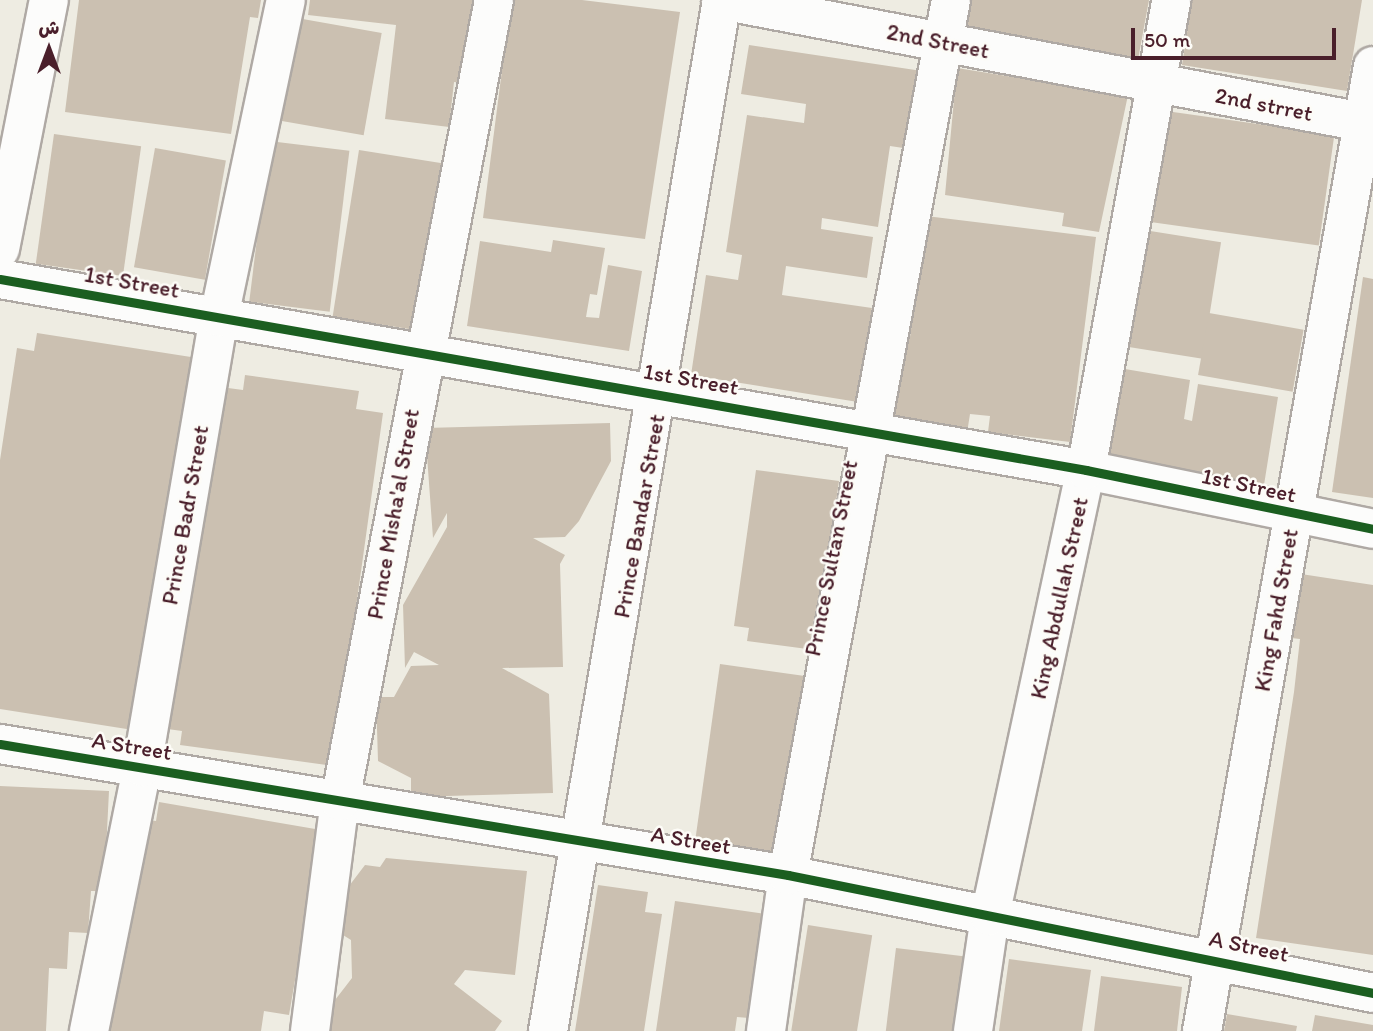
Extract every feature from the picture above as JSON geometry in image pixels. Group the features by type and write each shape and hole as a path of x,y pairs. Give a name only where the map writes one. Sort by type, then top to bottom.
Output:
{"street":[{"path":"0,249 49,0"},
{"name":"Prince Badr Street","path":"89,1031 142,767 219,317 286,0"},
{"name":"Prince Misha'al Street","path":"310,1031 340,802 422,355 494,0"},
{"name":"2nd Street","path":"722,0 1155,83"},
{"name":"Prince Bandar Street","path":"548,1031 660,393 722,0"},
{"name":"Prince Sultan Street","path":"766,1031 788,875 875,432 951,0"},
{"name":"King Abdullah Street","path":"973,1031 990,916 1086,470 1171,0"},
{"name":"King Fahd Street","path":"1202,1031 1293,514 1368,123 1373,66"},
{"name":"2nd strret","path":"1155,83 1368,123"},
{"name":"1st Street","path":"0,279 1086,470 1373,529"},
{"name":"A Street","path":"0,744 788,875 1214,957 1373,993"}],"building":[{"path":"79,0 261,0 258,18 250,17 231,134 65,112"},
{"path":"310,0 474,0 464,83 454,82 449,127 385,119 396,25 308,15"},
{"path":"511,0 582,0 680,12 645,239 483,218"},
{"path":"970,0 1149,0 1137,65 964,35"},
{"path":"1192,0 1362,0 1347,91 1182,65"},
{"path":"297,18 382,33 364,135 279,120"},
{"path":"749,45 922,71 910,149 890,146 878,227 822,218 821,229 873,237 867,278 786,266 782,295 872,308 858,402 691,375 706,275 738,280 742,255 726,252 747,115 804,123 806,104 741,94"},
{"path":"957,68 1128,95 1099,232 1062,226 1064,213 945,195"},
{"path":"1166,111 1334,135 1319,246 1150,222"},
{"path":"54,134 141,146 123,276 36,264"},
{"path":"269,141 349,151 330,312 249,302"},
{"path":"155,148 226,161 205,280 134,267"},
{"path":"359,150 447,164 420,331 333,317"},
{"path":"926,216 1096,237 1070,442 988,432 990,416 970,414 967,433 890,423 901,336 910,337"},
{"path":"1144,230 1221,242 1203,359 1126,347"},
{"path":"553,240 605,248 597,295 590,294 586,317 599,318 608,265 642,271 629,351 467,326 480,241 551,252"},
{"path":"1363,277 1373,279 1373,498 1332,492"},
{"path":"1209,313 1304,330 1293,392 1198,375"},
{"path":"37,333 191,357 133,730 0,709 0,460 17,348 34,351"},
{"path":"1119,368 1190,380 1184,419 1192,421 1198,384 1278,397 1264,485 1104,460"},
{"path":"245,375 359,391 356,409 383,413 334,766 180,745 182,731 153,727 213,386 243,390"},
{"path":"610,423 611,461 579,521 565,537 533,538 565,555 560,564 563,667 502,668 549,694 553,793 411,797 411,778 378,761 376,697 394,697 411,666 439,665 414,652 405,668 403,605 447,527 447,513 433,538 425,428"},
{"path":"756,470 839,481 815,650 747,641 749,628 734,626"},
{"path":"1301,574 1373,585 1373,955 1256,938 1294,692 1300,639 1291,638"},
{"path":"720,664 810,677 785,855 695,842"},
{"path":"0,786 109,791 104,891 91,891 88,933 69,932 67,969 49,968 46,1031 0,1031"},
{"path":"159,802 321,830 289,1015 264,1011 261,1031 105,1031 141,819 156,821"},
{"path":"386,858 527,871 515,975 465,970 454,984 502,1021 495,1031 323,1031 325,1013 352,978 351,940 343,935 349,886 365,865 380,867"},
{"path":"598,885 648,892 645,912 662,914 644,1031 575,1031"},
{"path":"675,901 765,914 749,1018 737,1017 735,1031 656,1031"},
{"path":"808,925 872,935 857,1031 791,1031"},
{"path":"896,948 967,957 958,1031 886,1031"},
{"path":"1009,959 1091,970 1082,1031 999,1031"},
{"path":"1101,976 1182,987 1177,1031 1094,1031"},
{"path":"1227,1014 1297,1026 1296,1031 1224,1031"},
{"path":"1315,1015 1373,1025 1373,1031 1312,1031"}],"cycle path":[{"path":"0,279 1086,470 1373,529"},
{"path":"0,744 788,875 1373,993"}]}
